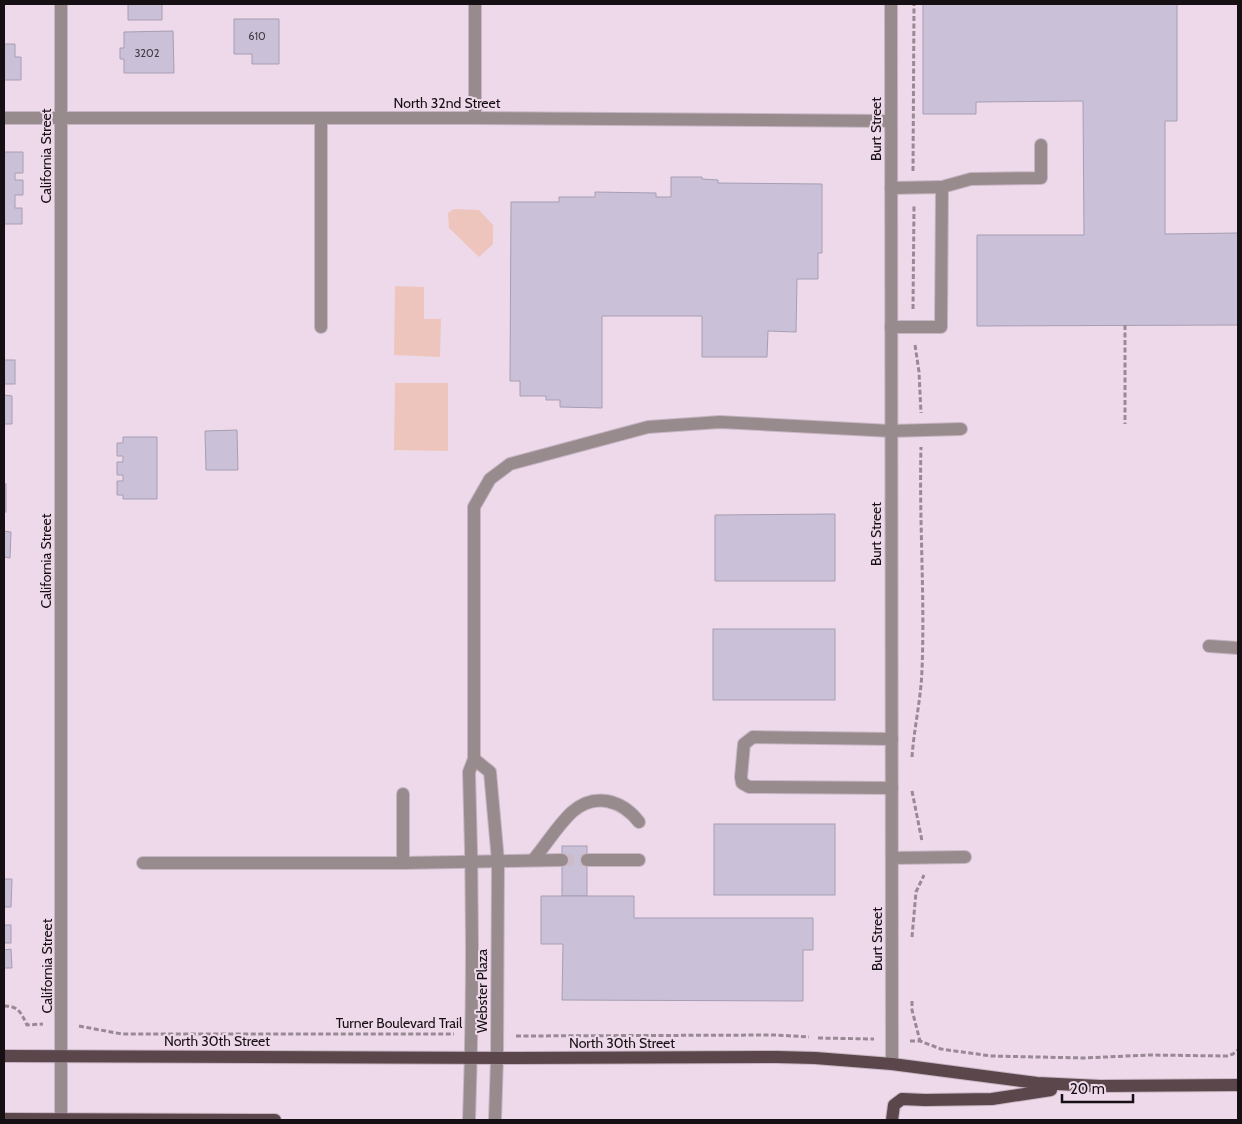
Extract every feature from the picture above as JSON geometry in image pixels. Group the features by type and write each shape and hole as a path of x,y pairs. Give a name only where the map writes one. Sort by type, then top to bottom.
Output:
{"main road":[{"name":"North 30th Street","path":"4,1056 815,1058 892,1064 1037,1083 1078,1085 1238,1085"},
{"path":"892,1120 894,1106 902,1099 992,1100 1078,1085"},
{"path":"4,1119 275,1120"}],"street":[{"name":"California Street","path":"61,4 61,1120"},
{"path":"475,4 475,118"},
{"name":"Burt Street","path":"891,4 892,1064"},
{"name":"North 32nd Street","path":"4,118 475,118 891,121"},
{"path":"321,118 321,326"},
{"path":"891,188 942,187 971,179 1041,178 1041,145"},
{"path":"891,327 940,326 942,187"},
{"name":"Webster Plaza","path":"469,1120 472,1034 472,861 469,772 474,759 474,507 490,479 510,464 648,427 720,422 891,431 961,429"},
{"path":"1209,646 1238,648"},
{"path":"892,739 753,737 744,744 741,777 742,783 750,786 892,788"},
{"name":"Webster Plaza","path":"474,759 490,772 498,861 495,1120"},
{"path":"403,794 403,863"},
{"path":"533,860 566,819 584,804 603,800 615,803 628,810 639,822"},
{"path":"892,858 965,857"},
{"path":"142,863 403,863 562,860"},
{"path":"587,860 639,860"}],"path":[{"path":"912,760 921,695 923,592 920,488 922,430 919,372 912,327 914,4"},
{"path":"1125,325 1125,424"},
{"path":"911,786 922,841 924,875 916,892 912,942"},
{"path":"912,1000 912,1010 920,1041"},
{"name":"Turner Boulevard Trail","path":"4,1006 14,1007 21,1012 27,1025 62,1023 122,1034 472,1034"},
{"path":"497,1035 776,1035 862,1039"},
{"path":"892,1039 920,1041 940,1049 991,1056 1084,1058 1149,1055 1227,1056 1238,1050"}],"shaded area":[{"path":"454,209 479,210 493,225 493,244 479,257 449,228 448,213"},
{"path":"395,286 424,287 424,319 441,319 440,357 394,355"},
{"path":"395,383 448,383 448,451 394,450"}],"building":[{"path":"128,4 162,4 162,20 128,20"},
{"path":"923,4 1177,4 1177,121 1165,121 1165,234 1238,233 1238,325 977,326 977,235 1084,235 1083,101 976,102 976,114 923,114"},
{"path":"234,19 279,19 279,64 252,64 252,54 234,54"},
{"path":"173,31 174,73 124,73 124,59 120,59 120,48 124,48 124,32"},
{"path":"4,44 15,44 15,57 21,57 21,80 4,80"},
{"path":"4,152 23,152 23,173 15,173 15,180 23,180 23,195 15,195 15,208 22,208 22,224 4,224"},
{"path":"671,177 702,177 702,179 718,180 718,183 822,184 822,253 818,253 818,279 797,279 796,332 768,331 767,357 702,357 702,316 602,316 602,408 560,407 560,400 546,400 546,396 520,396 520,381 510,381 511,202 559,202 559,197 595,197 595,192 656,193 656,197 671,197"},
{"path":"4,360 15,360 15,384 4,384"},
{"path":"4,395 12,396 12,424 4,424"},
{"path":"237,430 238,470 206,470 205,431"},
{"path":"123,437 157,437 157,499 123,499 123,495 117,495 117,481 123,481 123,475 117,475 117,462 123,462 123,456 117,456 117,443 123,443"},
{"path":"4,484 6,484 6,512 4,512"},
{"path":"835,514 835,581 715,581 715,515"},
{"path":"4,531 11,532 10,558 4,557"},
{"path":"713,629 835,629 835,700 713,700"},
{"path":"714,824 835,824 835,895 714,895"},
{"path":"562,846 587,846 587,896 562,896"},
{"path":"4,879 12,879 11,907 4,907"},
{"path":"541,896 634,896 634,918 813,918 813,950 803,950 803,1001 562,1000 563,944 541,944"},
{"path":"4,925 11,925 11,943 4,943"},
{"path":"11,949 12,968 4,968 4,950"}],"tunnel":[{"path":"562,860 587,860"}]}
